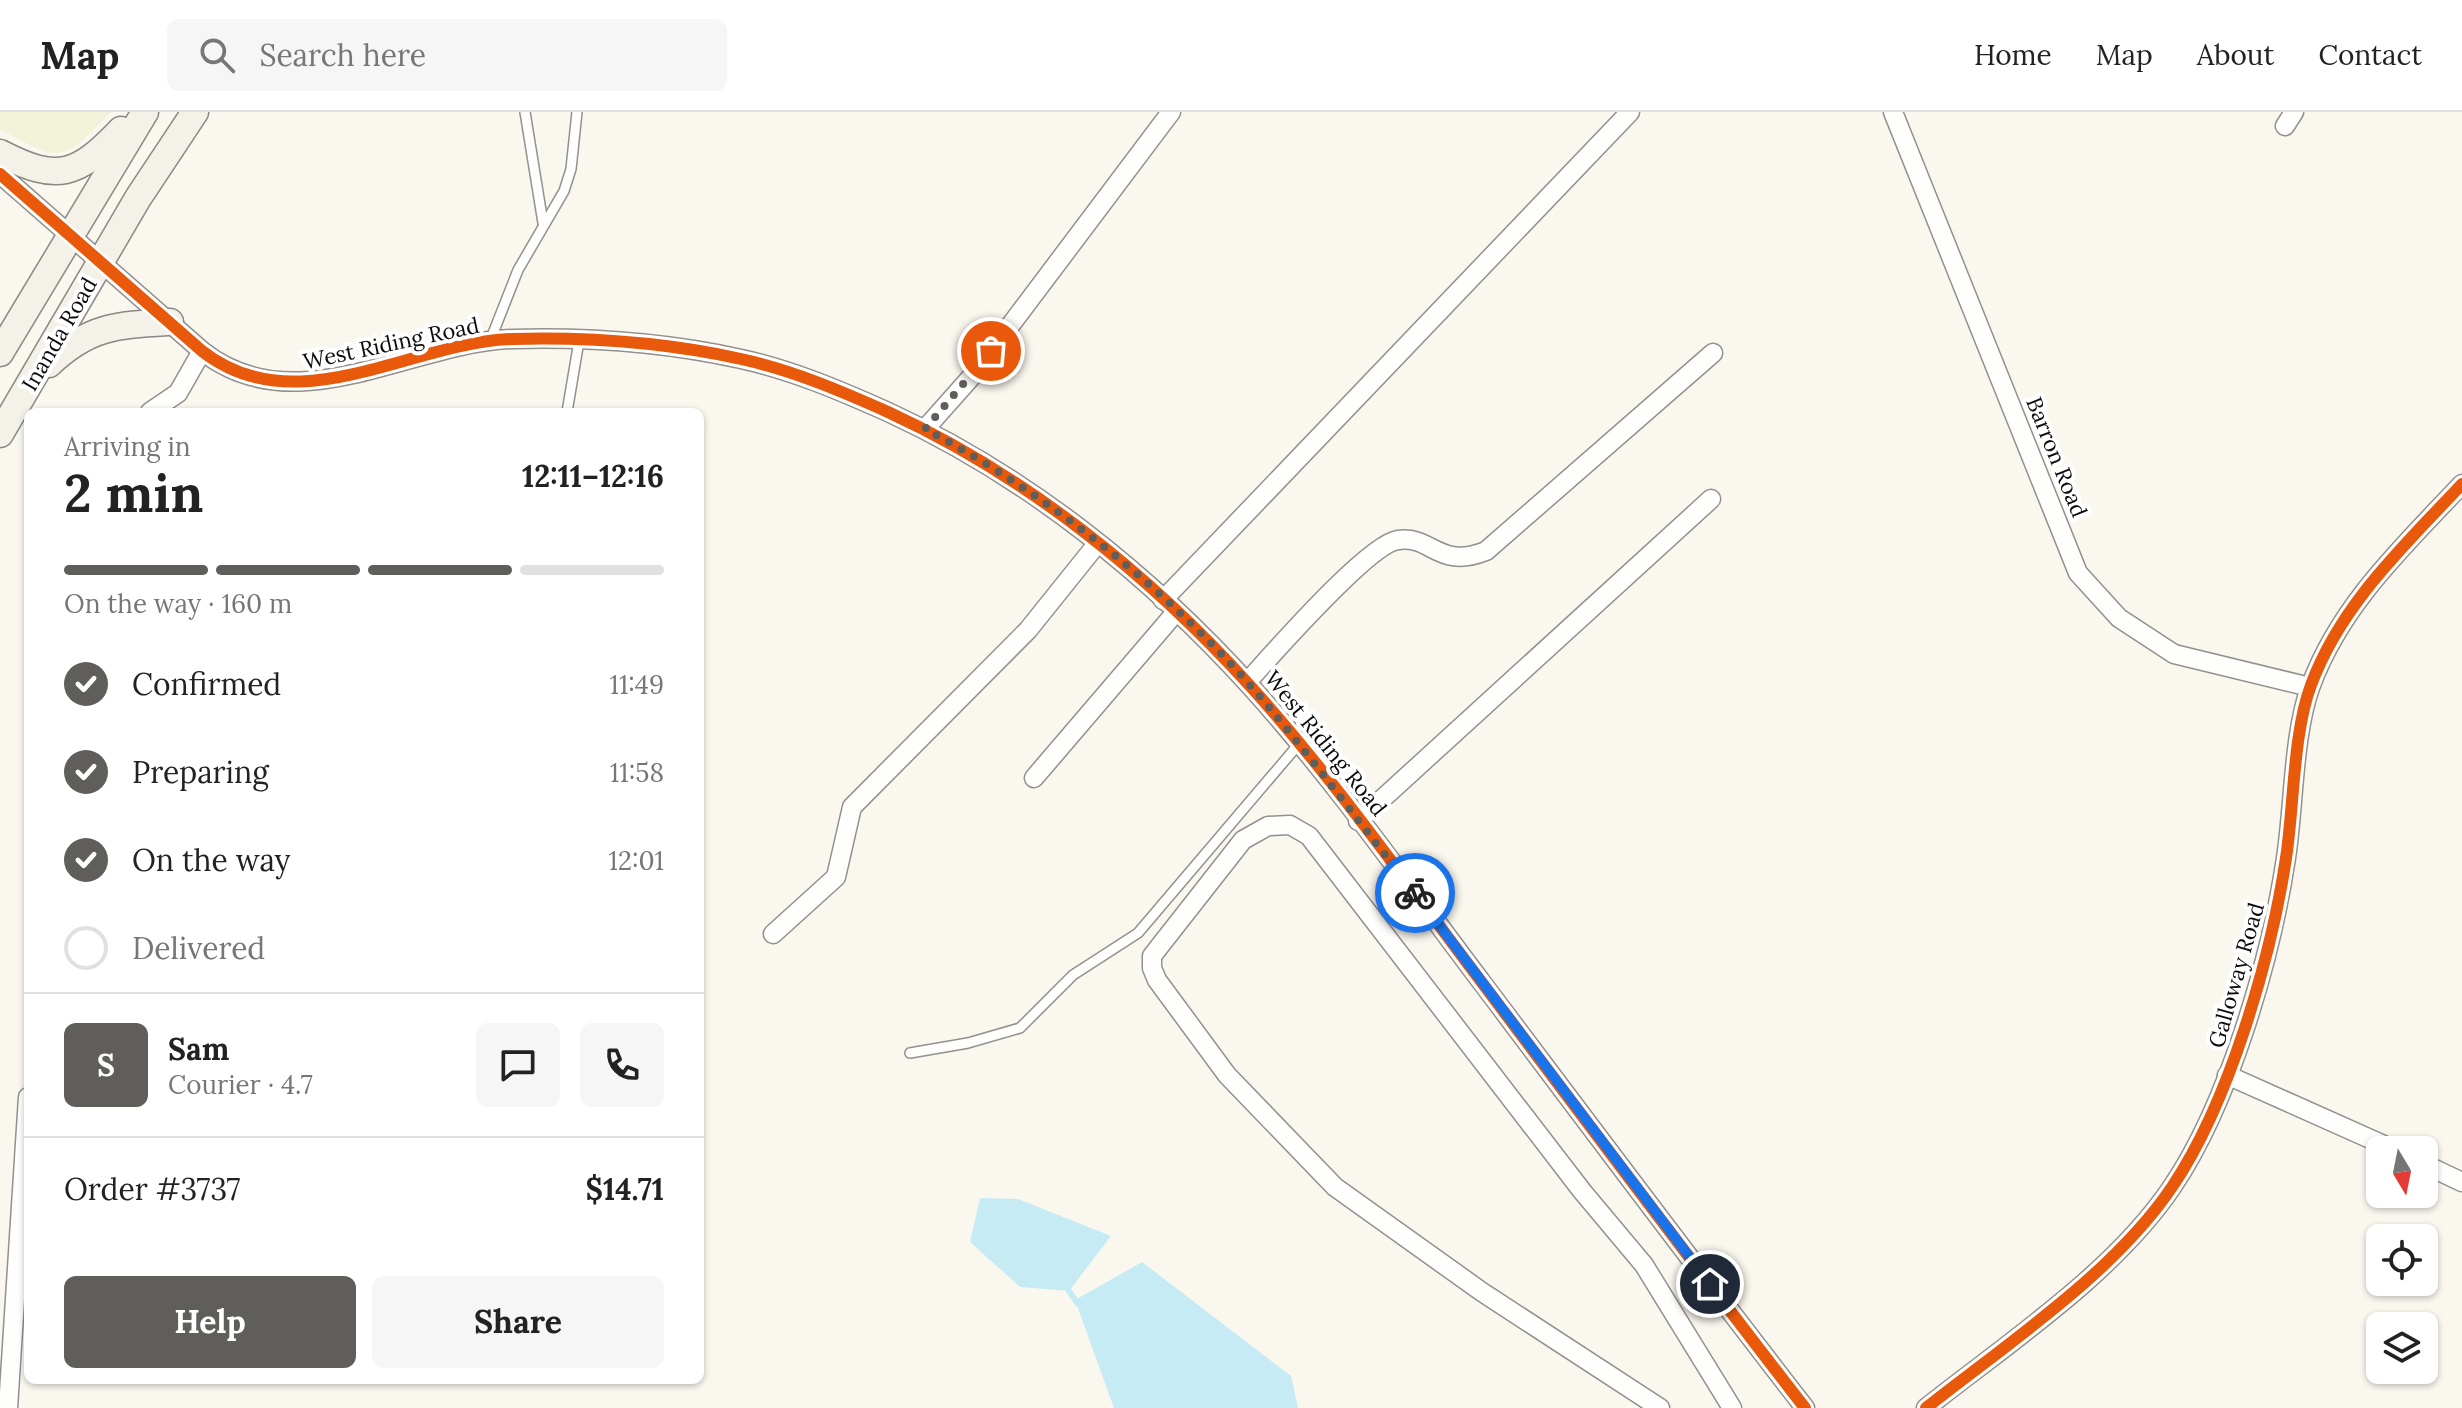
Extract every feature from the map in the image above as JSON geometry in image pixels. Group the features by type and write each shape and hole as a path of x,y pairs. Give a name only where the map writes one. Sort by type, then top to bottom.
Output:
{"main road":[{"path":"0,153 45,171 75,170 93,160 138,112"},
{"name":"Inanda Road","path":"0,353 145,112"},
{"name":"Inanda Road","path":"0,434 195,112"},
{"path":"30,382 83,337 122,325 170,322"}],"street":[{"path":"925,429 973,375 1171,112"},
{"path":"1034,778 1169,606 1630,112"},
{"name":"Barron Road","path":"1893,112 2078,573 2119,618 2174,654 2310,687"},
{"name":"West Riding Road","path":"0,174 202,351 220,365 250,377 305,383 490,341 579,341 693,349 786,371 925,429 1003,473 1097,544 1169,606 1247,682 1358,821 1805,1408"},
{"path":"156,408 178,393 202,351"},
{"path":"1247,682 1314,610 1381,547 1396,540 1410,540 1454,558 1486,551 1713,353"},
{"name":"Galloway Road","path":"1926,1408 2082,1283 2156,1210 2188,1161 2227,1075 2266,956 2279,899 2310,687 2350,610 2390,560 2462,484"},
{"path":"1358,821 1711,499"},
{"path":"773,934 836,877 852,807 1028,630 1097,544"},
{"path":"1660,1408 1456,1275 1335,1187 1227,1075 1157,980 1152,968 1152,956 1243,840 1257,830 1283,825 1297,828 1309,836 1582,1191 1644,1265 1732,1408"},
{"path":"2227,1075 2366,1137"},
{"path":"8,1408 24,1165"},
{"path":"2438,1171 2462,1182"}],"lane":[{"path":"525,112 543,223"},
{"path":"490,341 518,270 554,209 567,180 577,112"},
{"path":"568,408 579,341"},
{"path":"910,1053 968,1043 1020,1028 1073,975 1138,933 1298,745"}],"green space":[{"path":"0,112 111,112 71,149 49,152 0,129"}],"water":[{"path":"980,1198 1018,1199 1111,1236 1069,1291 1020,1287 970,1242"},
{"path":"1142,1262 1291,1376 1298,1408 1114,1408 1075,1300"}],"waterway":[{"path":"1069,1291 1078,1304"}],"cycle path":[{"path":"0,174 202,351 238,372 276,381 315,381 474,343 513,339 599,340 713,353 798,375 888,412 989,466 1037,498 1084,532 1172,606 1283,723 1370,833 1805,1408"},
{"path":"1926,1408 2025,1332 2121,1249 2148,1219 2193,1153 2212,1114 2245,1028 2270,940 2289,838 2301,725 2311,685 2339,628 2357,602 2397,553 2462,484"}],"way so far":[{"path":"991,351 925,429 981,459 1053,509 1128,569 1195,629 1273,712 1415,893"}],"route":[{"path":"1415,893 1710,1284"}]}
